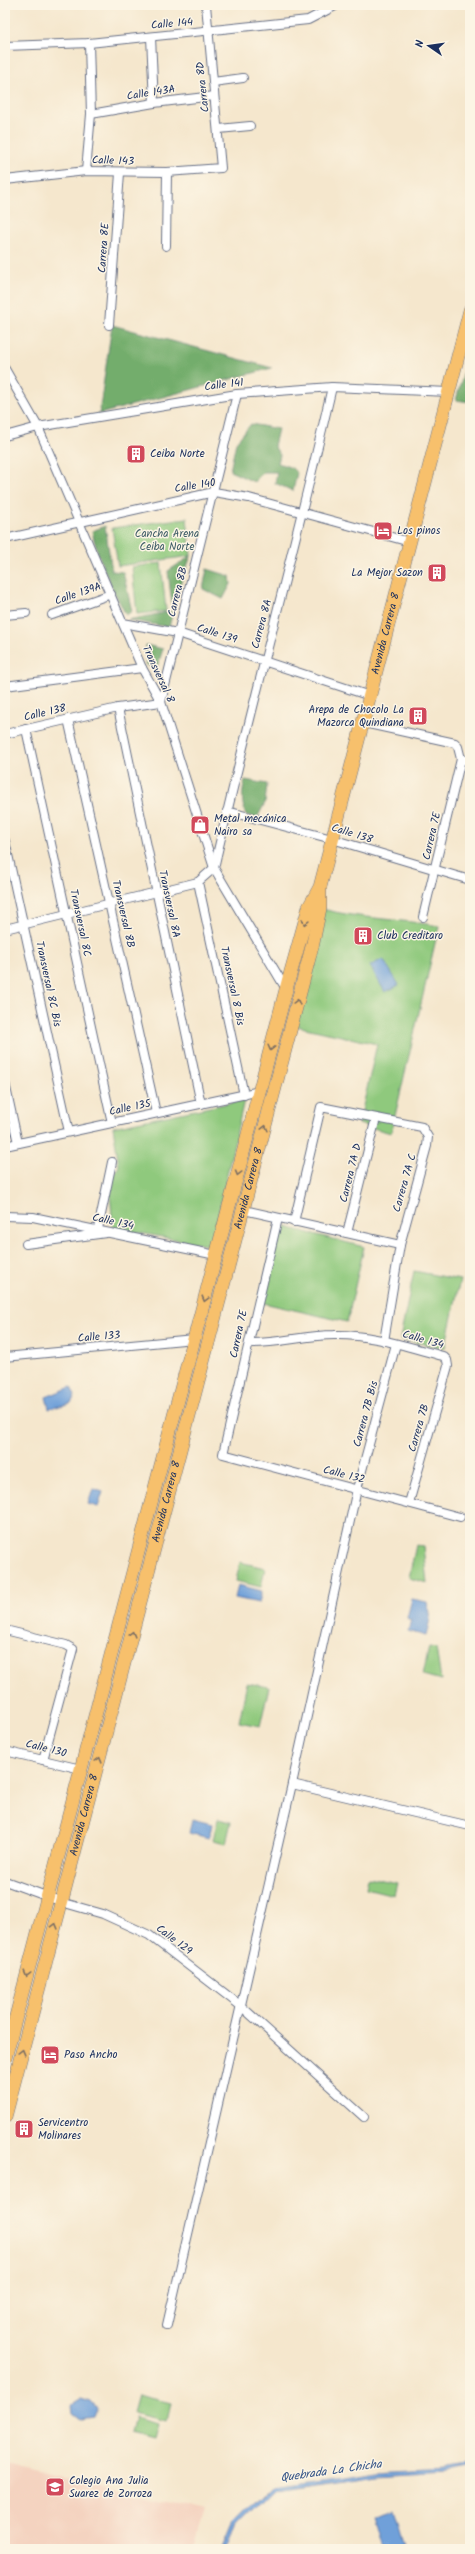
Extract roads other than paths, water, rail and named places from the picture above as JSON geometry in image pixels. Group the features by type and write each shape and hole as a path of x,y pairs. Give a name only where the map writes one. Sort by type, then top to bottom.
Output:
{"main road":[{"name":"Avenida Carrera 8","path":"5,2058 286,989 309,907 320,886 364,722 470,310"},
{"name":"Avenida Carrera 8","path":"5,2117 313,943 320,908 320,886"}],"street":[{"name":"Carrera 8D","path":"206,5 214,96 219,129 221,168"},
{"name":"Calle 144","path":"5,46 89,43 209,32 308,20 337,5"},
{"path":"151,37 154,103"},
{"path":"86,172 91,114 89,43"},
{"path":"213,82 243,78"},
{"name":"Calle 143A","path":"91,114 154,103 214,96"},
{"path":"219,129 250,126"},
{"name":"Calle 143","path":"5,180 86,172 167,172 221,168"},
{"path":"166,246 167,172"},
{"name":"Carrera 8E","path":"109,325 120,173"},
{"name":"Transversal 8","path":"5,369 38,427 142,668 161,702 214,868 286,989"},
{"name":"Calle 141","path":"5,436 38,427 237,394 332,387 449,392"},
{"name":"Carrera 8A","path":"214,868 263,662 303,512 332,387"},
{"name":"Carrera 8B","path":"161,702 237,394"},
{"name":"Calle 140","path":"5,539 79,520 214,492 303,512 410,542"},
{"name":"Calle 139A","path":"52,614 111,594"},
{"path":"5,615 26,613"},
{"name":"Calle 139","path":"123,623 178,633 370,696"},
{"path":"5,686 142,668"},
{"name":"Calle 138","path":"5,734 118,708 161,702"},
{"name":"Transversal 8A","path":"118,708 155,892 202,1104"},
{"name":"Transversal 8B","path":"68,720 156,1114"},
{"path":"364,722 455,742 461,759 470,761"},
{"name":"Transversal 8C","path":"26,729 112,1123"},
{"name":"Carrera 7E","path":"423,917 461,759"},
{"name":"Calle 138","path":"227,812 332,839 434,871 470,880"},
{"name":"Transversal 8C Bis","path":"5,841 69,1132"},
{"path":"5,929 67,916 109,903 198,882 214,868"},
{"name":"Transversal 8 Bis","path":"198,882 244,1095"},
{"path":"5,1083 18,1143"},
{"name":"Calle 135","path":"5,1146 260,1091"},
{"path":"294,1222 321,1107 376,1118"},
{"name":"Carrera 7A C","path":"376,1118 422,1128 428,1137 427,1146 400,1245"},
{"name":"Carrera 7A D","path":"347,1233 376,1118"},
{"path":"98,1229 112,1162"},
{"path":"244,1210 400,1245 384,1341"},
{"name":"Calle 134","path":"5,1216 33,1217 98,1229 216,1255"},
{"name":"Carrera 7E","path":"223,1454 278,1218"},
{"path":"26,1244 109,1232"},
{"name":"Calle 134","path":"249,1343 278,1343 308,1336 337,1334 384,1341 443,1356 447,1360"},
{"name":"Calle 133","path":"5,1357 194,1339"},
{"name":"Carrera 7B Bis","path":"167,2325 292,1784 357,1490 396,1344"},
{"name":"Carrera 7B","path":"409,1503 448,1366 447,1360"},
{"name":"Calle 132","path":"223,1454 460,1517"},
{"path":"5,1630 66,1644 73,1649 42,1760"},
{"name":"Calle 130","path":"5,1751 81,1769"},
{"path":"292,1784 470,1826"},
{"path":"5,1881 47,1896"},
{"name":"Calle 129","path":"47,1896 103,1914 150,1935 241,2006 364,2117"}],"water":[{"path":"383,959 399,985 385,992 370,966"},
{"path":"71,1387 75,1396 71,1403 49,1409 46,1397"},
{"path":"93,1489 103,1492 98,1507 88,1504"},
{"path":"238,1585 262,1591 259,1603 235,1598"},
{"path":"412,1599 427,1602 430,1619 426,1636 408,1631 411,1620 407,1618"},
{"path":"192,1819 212,1824 209,1838 189,1833"},
{"path":"81,2399 91,2402 97,2409 94,2417 80,2419 72,2413 71,2405"},
{"path":"470,2464 470,2467 448,2471 376,2475 273,2490 237,2526 227,2549 223,2549 234,2523 271,2486 377,2471 447,2467"},
{"path":"391,2509 402,2546 383,2549 373,2515"}],"place":[{"name":"Ceiba Norte","path":"136,454"},
{"name":"Los pinos","path":"383,531"},
{"name":"La Mejor Sazon","path":"437,573"},
{"name":"Arepa de Chocolo La Mazorca Quindiana","path":"418,716"},
{"name":"Metal mecánica Nairo sa","path":"200,825"},
{"name":"Club Creditaro","path":"363,936"},
{"name":"Paso Ancho","path":"50,2055"},
{"name":"Servicentro Molinares","path":"24,2129"},
{"name":"Colegio Ana Julia Suarez de Zorroza","path":"55,2487"}],"park label":[{"name":"Cancha Arena Ceiba Norte","path":"167,540"}],"water label":[{"name":"Quebrada La Chicha","path":"331,2471"}]}
